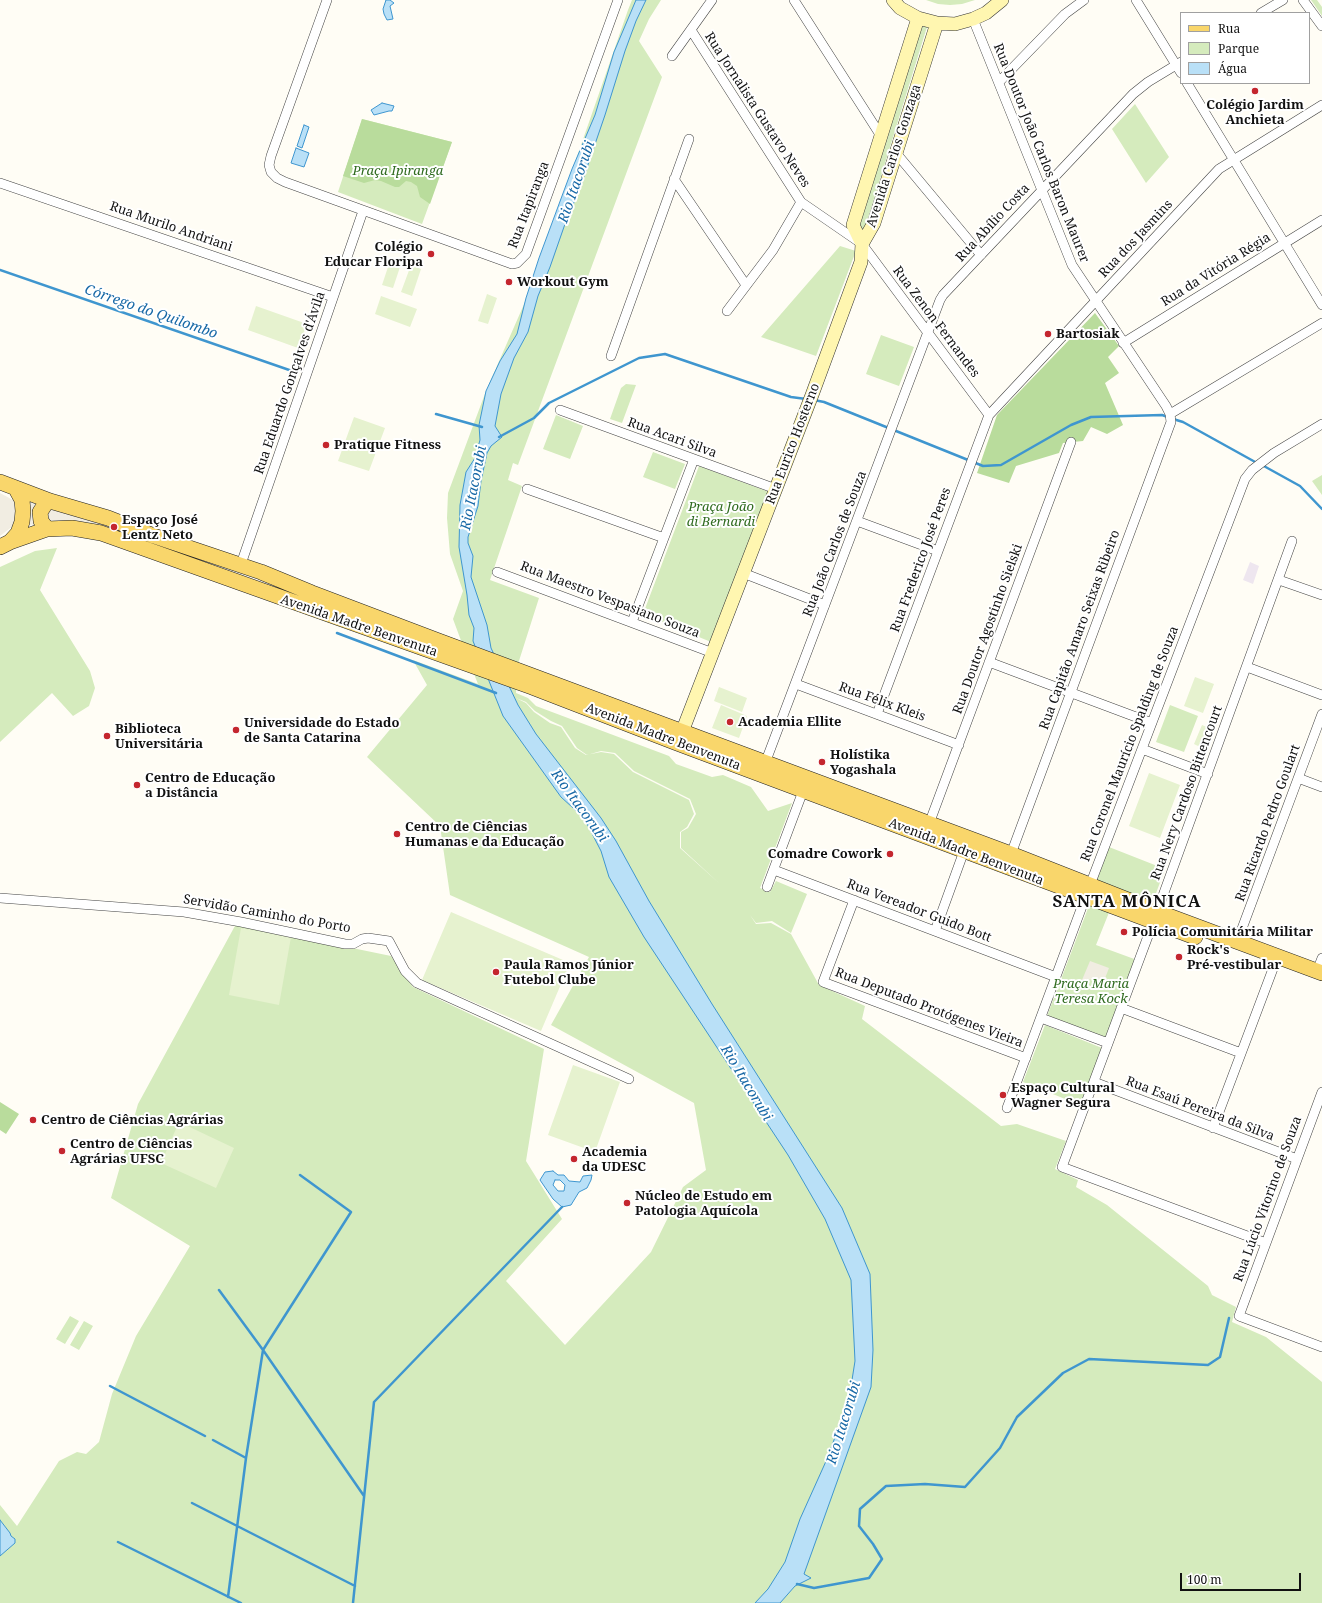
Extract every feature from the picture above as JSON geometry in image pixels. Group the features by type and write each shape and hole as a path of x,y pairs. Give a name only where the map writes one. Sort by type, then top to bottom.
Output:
{"main road":[{"name":"Avenida Madre Benvenuta","path":"0,482 16,489 108,518 154,536 241,564 476,661 532,687 680,738 763,769 929,824 1011,854 1088,891"},
{"name":"Avenida Madre Benvenuta","path":"0,489 16,489"},
{"path":"5,545 18,533 22,522 24,511 22,500 16,489"},
{"path":"47,530 41,522 40,512 50,500"},
{"name":"Avenida Madre Benvenuta","path":"5,545 47,530 72,528 102,533 258,590 476,661 524,673 680,738"},
{"path":"213,573 236,569 241,564"},
{"path":"258,590 262,583 271,576"},
{"name":"Avenida Madre Benvenuta","path":"763,769 803,791 964,851 1088,891 1274,966 1321,972"},
{"name":"Avenida Madre Benvenuta","path":"1155,917 1237,942 1321,972"}],"street":[{"path":"327,0 269,165 272,172 281,180 363,211"},
{"name":"Rua Itapiranga","path":"363,211 505,263 518,263 522,260 526,254 618,0"},
{"path":"672,56 712,0"},
{"path":"794,0 881,136"},
{"path":"892,0 900,8 918,18 937,23 955,24 973,19 986,13 1002,0"},
{"path":"999,82 1065,14 1084,0"},
{"path":"1136,0 1178,63"},
{"path":"1263,12 1283,0"},
{"path":"1303,0 1322,26"},
{"name":"Avenida Carlos Gonzaga","path":"862,244 853,224 918,18"},
{"name":"Rua Doutor João Carlos Baron Maurer","path":"973,19 1072,265 1171,417"},
{"name":"Avenida Carlos Gonzaga","path":"862,244 874,223 937,23"},
{"name":"Rua Jornalista Gustavo Neves","path":"691,30 801,202 862,244"},
{"name":"Rua Abílio Costa","path":"928,333 943,295 1140,88 1178,63"},
{"path":"1188,84 1322,305"},
{"name":"Rua dos Jasmins","path":"989,415 1219,169 1322,104"},
{"path":"611,356 689,139"},
{"path":"896,153 981,255"},
{"path":"674,179 746,285"},
{"name":"Rua Murilo Andriani","path":"0,183 333,297"},
{"path":"727,311 773,250 801,202"},
{"name":"Rua Eduardo Gonçalves d'Ávila","path":"241,564 363,211"},
{"name":"Rua da Vitória Régia","path":"1124,343 1322,220"},
{"name":"Rua Zenon Fernandes","path":"862,244 989,415"},
{"name":"Rua Eurico Hosterno","path":"680,738 776,490 861,262 862,244"},
{"path":"1171,417 1322,323"},
{"name":"Rua João Carlos de Souza","path":"763,769 928,333"},
{"name":"Rua Acari Silva","path":"560,410 776,490"},
{"name":"Rua Frederico José Peres","path":"877,714 989,415"},
{"name":"Rua Capitão Amaro Seixas Ribeiro","path":"1011,854 1171,417"},
{"name":"Rua Coronel Maurício Spalding de Souza","path":"1007,1108 1245,479 1252,470 1274,453 1322,424"},
{"name":"Rua Doutor Agostinho Sielski","path":"929,824 1071,442"},
{"path":"632,622 694,459"},
{"path":"527,489 664,538"},
{"path":"857,521 938,551"},
{"name":"Rua Nery Cardoso Bittencourt","path":"1266,1243 1062,1167 1208,774 1292,541"},
{"name":"Rua Maestro Vespasiano Souza","path":"498,572 713,653"},
{"path":"744,573 825,605"},
{"path":"1279,580 1322,595"},
{"path":"989,662 1152,723"},
{"path":"1247,667 1322,695"},
{"name":"Rua Félix Kleis","path":"796,684 959,745"},
{"name":"Rua Ricardo Pedro Goulart","path":"1237,942 1322,714"},
{"path":"1142,749 1208,774"},
{"path":"1298,778 1322,787"},
{"path":"767,887 803,791"},
{"path":"935,931 964,851"},
{"name":"Rua Vereador Guido Bott","path":"774,870 1056,977"},
{"name":"Servidão Caminho do Porto","path":"0,898 184,912 242,922 345,944 353,944 362,939 368,938 389,940 405,970 417,983 629,1079"},
{"name":"Rua Deputado Protógenes Vieira","path":"854,900 823,982 1026,1058"},
{"path":"1213,1128 1274,966"},
{"path":"1121,1008 1241,1053"},
{"path":"1041,1018 1108,1044"},
{"name":"Rua Esaú Pereira da Silva","path":"1094,1082 1297,1159"},
{"name":"Rua Lúcio Vitorino de Souza","path":"1322,1092 1239,1316 1322,1347"}],"shaded area":[{"path":"0,493 13,500 18,509 18,517 13,526 0,536"},
{"path":"29,499 38,501 34,508 40,524 29,525"},
{"name":"Espaço José Lentz Neto","path":"48,505 175,544 149,543 80,522 54,521 47,519"},
{"path":"1250,562 1259,566 1253,584 1243,580"},
{"path":"1090,961 1109,968 1102,986 1094,979 1082,980"}],"green space":[{"path":"632,0 661,0 649,19 639,41 662,77 518,465 513,463 508,480 522,486 490,580 539,598 518,664 516,693 528,698 536,706 669,756 676,764 712,777 723,775 751,787 768,811 792,803 760,888 770,892 776,881 807,894 791,933 772,921 756,923 750,915 756,924 771,923 791,934 819,985 865,1006 862,1019 1001,1126 1017,1124 1066,1141 1055,1169 1078,1180 1076,1187 1107,1205 1208,1286 1212,1295 1236,1307 1232,1322 1266,1337 1322,1382 1322,1603 0,1603 0,1505 17,1526 59,1461 77,1452 86,1454 99,1442 112,1394 136,1336 190,1246 111,1198 138,1104 236,924 391,956 413,987 544,1049 526,1161 562,1219 506,1281 565,1345 651,1252 683,1187 706,1170 694,1103 551,1025 589,957 450,895 440,826 367,757 427,685 413,660 478,684 468,659 265,583 466,654 453,619 463,591 450,554 447,518 448,493 486,391 532,286","holes":["516,698 526,702 535,711 562,726 577,748 586,755 575,748 561,727 550,723 534,712 526,703","601,751 615,753 634,771 690,799 696,814 688,828 681,832 681,848 720,884 680,848 680,832 687,827 694,814 689,800 633,772 614,754 601,752 589,754"]},
{"path":"926,0 975,0 962,4 950,5 938,4"},
{"path":"1311,0 1317,0 1322,7 1322,16"},
{"path":"920,26 927,27 865,228 863,229 859,226"},
{"path":"1135,104 1169,157 1146,183 1112,129"},
{"name":"Praça Ipiranga","path":"362,119 452,142 422,224 338,192"},
{"name":"Praça Ipiranga","path":"362,119 452,142 430,204 420,197 417,186 411,182 406,181 399,187 395,187 381,181 375,180 364,183 343,176"},
{"path":"840,246 856,251 816,356 761,337"},
{"path":"391,258 402,261 393,288 382,285"},
{"path":"411,265 421,269 412,296 401,292"},
{"path":"487,294 497,298 488,324 478,321"},
{"path":"381,296 417,309 410,327 375,314"},
{"path":"256,306 307,324 298,348 248,330"},
{"path":"1095,313 1119,346 1108,357 1119,373 1105,383 1123,425 1107,434 1091,427 1083,441 1063,443 1059,453 1016,466 1009,483 977,473 997,415"},
{"path":"881,335 914,347 899,386 866,374"},
{"path":"626,384 636,385 622,423 610,419 621,388"},
{"path":"556,415 583,426 570,459 543,449"},
{"path":"354,417 385,428 369,471 338,461"},
{"path":"653,452 685,464 675,489 643,477"},
{"name":"Praça João di Bernardi","path":"699,466 769,492 711,642 643,614"},
{"path":"1322,475 1322,495 1312,481"},
{"path":"57,548 40,590 90,671 95,688 89,706 73,716 52,693 0,742 0,567 35,551"},
{"path":"1195,677 1214,684 1203,713 1184,706"},
{"name":"Academia Ellite","path":"719,687 747,698 742,712 714,701"},
{"name":"Academia Ellite","path":"721,705 747,716 739,738 712,728"},
{"path":"1170,705 1198,716 1184,752 1156,742"},
{"path":"1202,725 1212,729 1204,749 1194,744"},
{"path":"1149,773 1180,785 1160,838 1129,826"},
{"path":"1109,847 1165,869 1152,904 1096,882"},
{"name":"Praça Maria Teresa Kock","path":"1090,903 1110,910 1096,945 1137,960 1107,1039 1047,1016"},
{"name":"Paula Ramos Júnior Futebol Clube","path":"451,912 570,963 541,1031 422,980"},
{"path":"241,928 291,937 279,1005 229,995"},
{"path":"1045,1025 1102,1048 1080,1105 1023,1082"},
{"path":"573,1065 620,1082 595,1152 548,1135"},
{"path":"0,1102 19,1114 6,1134 0,1130"},
{"path":"179,1122 234,1148 216,1188 161,1163"},
{"path":"70,1316 79,1321 65,1344 56,1339"},
{"path":"84,1321 93,1326 79,1350 70,1345"}],"water":[{"path":"386,0 390,0 394,3 390,6 393,19 387,20 384,14 383,9"},
{"name":"Rio Itacorubi","path":"636,0 646,0 636,21 625,51 580,188 538,296 528,332 514,358 501,394 495,426 502,437 491,446 487,453 481,481 478,506 468,537 468,543 473,556 471,577 487,625 491,648 518,705 536,734 601,818 616,841 649,901 712,1004 842,1208 870,1274 873,1350 871,1387 804,1574 811,1578 795,1586 780,1603 755,1603 768,1589 785,1562 800,1519 827,1459 849,1399 855,1361 851,1280 825,1219 788,1155 644,937 609,877 601,851 584,818 561,797 503,716 473,641 474,628 469,615 459,547 460,505 466,472 475,458 480,440 479,425 486,391 500,361 517,334 526,298 539,258 572,169 595,115 614,52"},
{"path":"382,103 394,106 392,111 374,115 371,110"},
{"path":"304,125 309,127 302,148 297,146"},
{"path":"296,148 309,153 304,167 291,163"},
{"path":"553,1171 558,1175 564,1175 569,1181 580,1182 583,1176 592,1175 587,1188 579,1192 571,1205 562,1207 553,1199 540,1180 545,1172","holes":["555,1180 560,1180 565,1185 564,1191 558,1191 553,1185"]},
{"path":"0,1520 11,1536 15,1539 15,1543 0,1556"}],"waterway":[{"name":"Córrego do Quilombo","path":"0,270 295,372"},
{"path":"499,437 534,418 549,403 639,358 665,354 791,397 806,399"},
{"path":"814,400 824,402 983,466 1001,465 1071,425 1091,417 1162,415 1168,417"},
{"name":"Córrego do Quilombo","path":"436,414 482,427"},
{"path":"1173,419 1183,422 1257,463"},
{"path":"1262,465 1300,486 1322,509"},
{"path":"337,633 496,693"},
{"path":"300,1175 351,1212 263,1350 364,1496"},
{"path":"353,1603 374,1402 562,1207"},
{"path":"219,1290 263,1350 246,1458"},
{"path":"797,1584 814,1588 869,1578 882,1559 859,1526 860,1509 886,1486 925,1484 965,1487 1000,1448 1017,1417 1063,1373 1089,1359 1208,1365 1220,1357 1229,1318"},
{"path":"110,1386 205,1436"},
{"path":"213,1440 246,1458 228,1597"},
{"path":"192,1503 355,1586"},
{"path":"118,1542 241,1603"}],"place":[{"name":"Colégio Jardim Anchieta","path":"1255,91"},
{"name":"Colégio Educar Floripa","path":"431,254"},
{"name":"Workout Gym","path":"509,282"},
{"name":"Bartosiak","path":"1048,334"},
{"name":"Pratique Fitness","path":"326,445"},
{"name":"Espaço José Lentz Neto","path":"114,527"},
{"name":"Academia Ellite","path":"730,722"},
{"name":"Universidade do Estado de Santa Catarina","path":"236,730"},
{"name":"Biblioteca Universitária","path":"107,736"},
{"name":"Holístika Yogashala","path":"822,762"},
{"name":"Centro de Educação a Distância","path":"137,785"},
{"name":"Centro de Ciências Humanas e da Educação","path":"397,834"},
{"name":"Comadre Cowork","path":"890,854"},
{"name":"Polícia Comunitária Militar","path":"1124,932"},
{"name":"Rock's Pré-vestibular","path":"1179,957"},
{"name":"Paula Ramos Júnior Futebol Clube","path":"496,972"},
{"name":"Espaço Cultural Wagner Segura","path":"1003,1095"},
{"name":"Centro de Ciências Agrárias","path":"33,1120"},
{"name":"Centro de Ciências Agrárias UFSC","path":"62,1151"},
{"name":"Academia da UDESC","path":"574,1159"},
{"name":"Núcleo de Estudo em Patologia Aquícola","path":"627,1203"}],"district":[{"name":"SANTA MÔNICA","path":"1127,902"}]}
